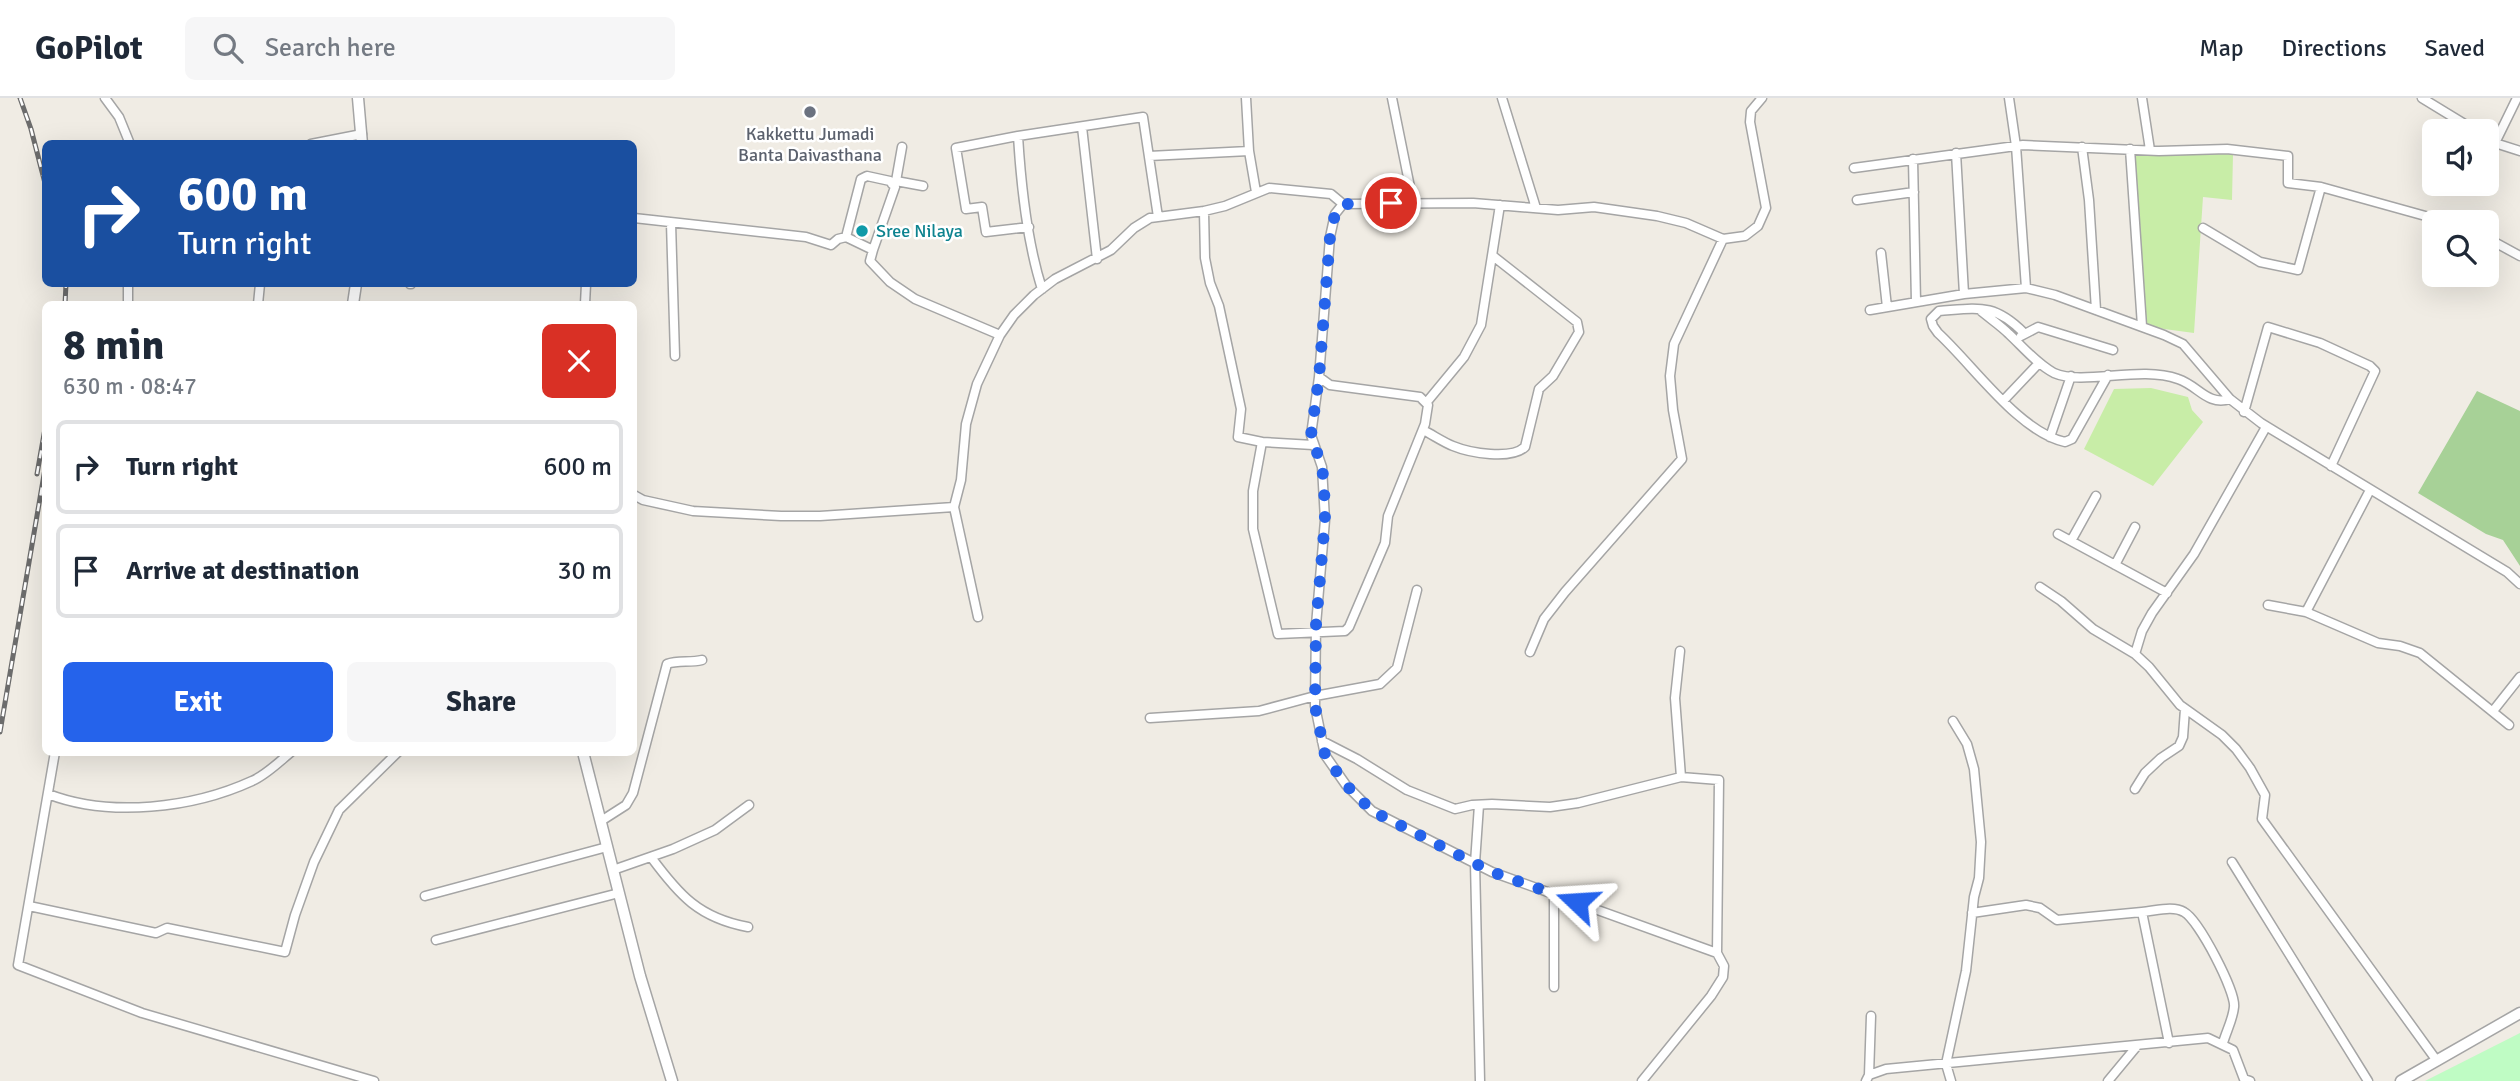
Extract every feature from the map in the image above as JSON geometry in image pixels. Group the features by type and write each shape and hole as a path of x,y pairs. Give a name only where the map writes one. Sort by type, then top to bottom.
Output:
{"street":[{"path":"105,98 119,117 128,140"},
{"path":"358,98 362,139"},
{"path":"1246,98 1255,192"},
{"path":"1392,98 1413,202"},
{"path":"1502,98 1536,208"},
{"path":"978,617 954,507 961,480 966,424 977,384 1000,335 1014,315 1055,279 1097,259 1150,218 1225,206 1269,188 1331,194 1343,204 1413,202 1558,209 1594,207 1686,223 1723,239 1745,236 1758,226 1766,208 1751,122 1751,111 1762,98"},
{"path":"2009,98 2016,146 2026,288"},
{"path":"2142,98 2150,150"},
{"path":"2422,98 2456,119"},
{"path":"2499,135 2517,98"},
{"path":"1029,227 986,232 982,207 965,209 956,148 1018,135 1143,117 1158,218"},
{"path":"1082,127 1097,259"},
{"path":"1018,135 1021,179 1034,265 1042,289"},
{"path":"2499,144 2520,151"},
{"path":"1854,168 2016,146 2227,149 2288,156 2288,183 2321,187 2422,215"},
{"path":"902,147 895,187 870,261 890,282 915,299 1000,335"},
{"path":"2082,147 2089,200 2096,310"},
{"path":"2130,149 2142,326"},
{"path":"1149,156 1249,150"},
{"path":"1956,153 1964,294"},
{"path":"1913,159 1916,302"},
{"path":"846,237 861,179 867,176 923,186"},
{"path":"2203,228 2260,262 2298,270 2321,187"},
{"path":"1857,200 1914,192"},
{"path":"1343,204 1335,214 1330,237 1319,377 1312,415 1312,445 1322,467 1325,508 1315,634 1315,696 1325,755 1346,785 1372,811 1492,872 1717,953"},
{"path":"1426,403 1465,357 1481,325 1500,205"},
{"path":"1204,211 1208,270 1214,299 1219,306 1241,409 1238,437 1262,442 1312,445"},
{"path":"637,218 806,237 831,245 846,237 873,250"},
{"path":"671,223 675,356"},
{"path":"1530,652 1544,619 1565,592 1682,459 1670,376 1674,344 1723,239"},
{"path":"2499,245 2520,256"},
{"path":"1881,253 1886,307"},
{"path":"1423,430 1455,447 1500,455 1520,452 1525,447 1539,389 1553,376 1579,332 1577,322 1493,257"},
{"path":"1870,310 1964,294 2026,288 2142,326 2183,344 2244,412 2507,572 2520,584"},
{"path":"2024,333 2001,313 1991,309 1939,311 1931,319 1933,326 2012,412 2050,437 2065,442 2072,439 2108,375"},
{"path":"1980,310 2039,363 2058,374 2071,376 2157,373 2185,381 2209,399 2219,402 2230,399"},
{"path":"2016,340 2038,327 2113,349"},
{"path":"2244,412 2268,327 2320,344 2370,366 2375,371 2331,466"},
{"path":"2003,401 2039,363"},
{"path":"2050,437 2071,376"},
{"path":"1262,442 1253,491 1253,528 1278,634 1345,631 1385,543 1388,516 1423,430 1428,405 1420,397 1330,384 1319,377"},
{"path":"2200,390 2208,391 2220,387"},
{"path":"2135,654 2142,631 2193,554 2266,426"},
{"path":"2306,612 2370,490"},
{"path":"2071,541 2096,496"},
{"path":"637,497 693,511 780,516 954,507"},
{"path":"2115,565 2135,527"},
{"path":"2058,534 2167,593"},
{"path":"2040,587 2093,629 2135,654 2185,709 2222,734 2250,768 2265,795 2262,819 2437,1061"},
{"path":"1150,718 1259,710 1380,684 1397,667 1417,590"},
{"path":"2268,605 2306,612 2378,643 2400,646 2420,653 2510,725"},
{"path":"1680,651 1675,698 1681,777"},
{"path":"601,821 626,805 633,793 667,664 676,661 689,664 702,660"},
{"path":"2493,711 2520,677"},
{"path":"2135,789 2161,758 2179,746 2183,737 2185,709"},
{"path":"1951,1081 1946,1064 1966,971 1979,878 1981,822 1974,769 1967,744 1953,721"},
{"path":"1322,741 1407,790 1455,809 1479,805 1550,807 1578,803 1681,777 1719,779 1717,953 1724,966 1723,977 1711,996 1642,1081"},
{"path":"54,756 18,965 142,1013 374,1081"},
{"path":"48,794 65,801 106,806 164,807 254,780 286,756"},
{"path":"29,906 156,933 167,928 285,952 314,862 339,810 394,756"},
{"path":"584,756 640,976 672,1081"},
{"path":"613,870 652,857 715,830 749,805"},
{"path":"1479,805 1475,863 1480,1081"},
{"path":"425,896 607,846"},
{"path":"652,857 673,886 698,910 724,923 748,927"},
{"path":"2232,862 2368,1081"},
{"path":"436,940 619,893"},
{"path":"1554,894 1554,987"},
{"path":"1972,913 2026,905 2040,908 2057,920 2173,909 2183,911 2198,926 2214,954 2235,1005 2223,1043"},
{"path":"2142,912 2169,1042"},
{"path":"1871,1016 1867,1078 1886,1069 2208,1038 2233,1050 2244,1079 2250,1081"},
{"path":"2401,1081 2518,1018"},
{"path":"2108,1081 2137,1046"}],"green space":[{"path":"2133,154 2233,154 2232,200 2203,197 2194,333 2142,326"},
{"path":"2151,388 2188,397 2192,410 2203,422 2153,486 2084,449 2114,389"},
{"path":"2477,391 2520,411 2520,566 2503,540 2486,534 2418,493"},
{"path":"2520,1033 2520,1081 2425,1081"}],"railway":[{"path":"20,98 42,172"},
{"path":"65,301 66,287"},
{"path":"37,474 42,446"},
{"path":"0,732 42,486"}],"place":[{"name":"Kakkettu Jumadi Banta Daivasthana","path":"810,112"},
{"name":"Sree Nilaya","path":"862,231"}],"route":[{"path":"1391,203 1343,204 1335,214 1330,237 1319,377 1311,435 1312,445 1322,467 1324,484 1325,520 1316,625 1315,706 1325,755 1346,785 1372,811 1492,872 1577,902"}]}
